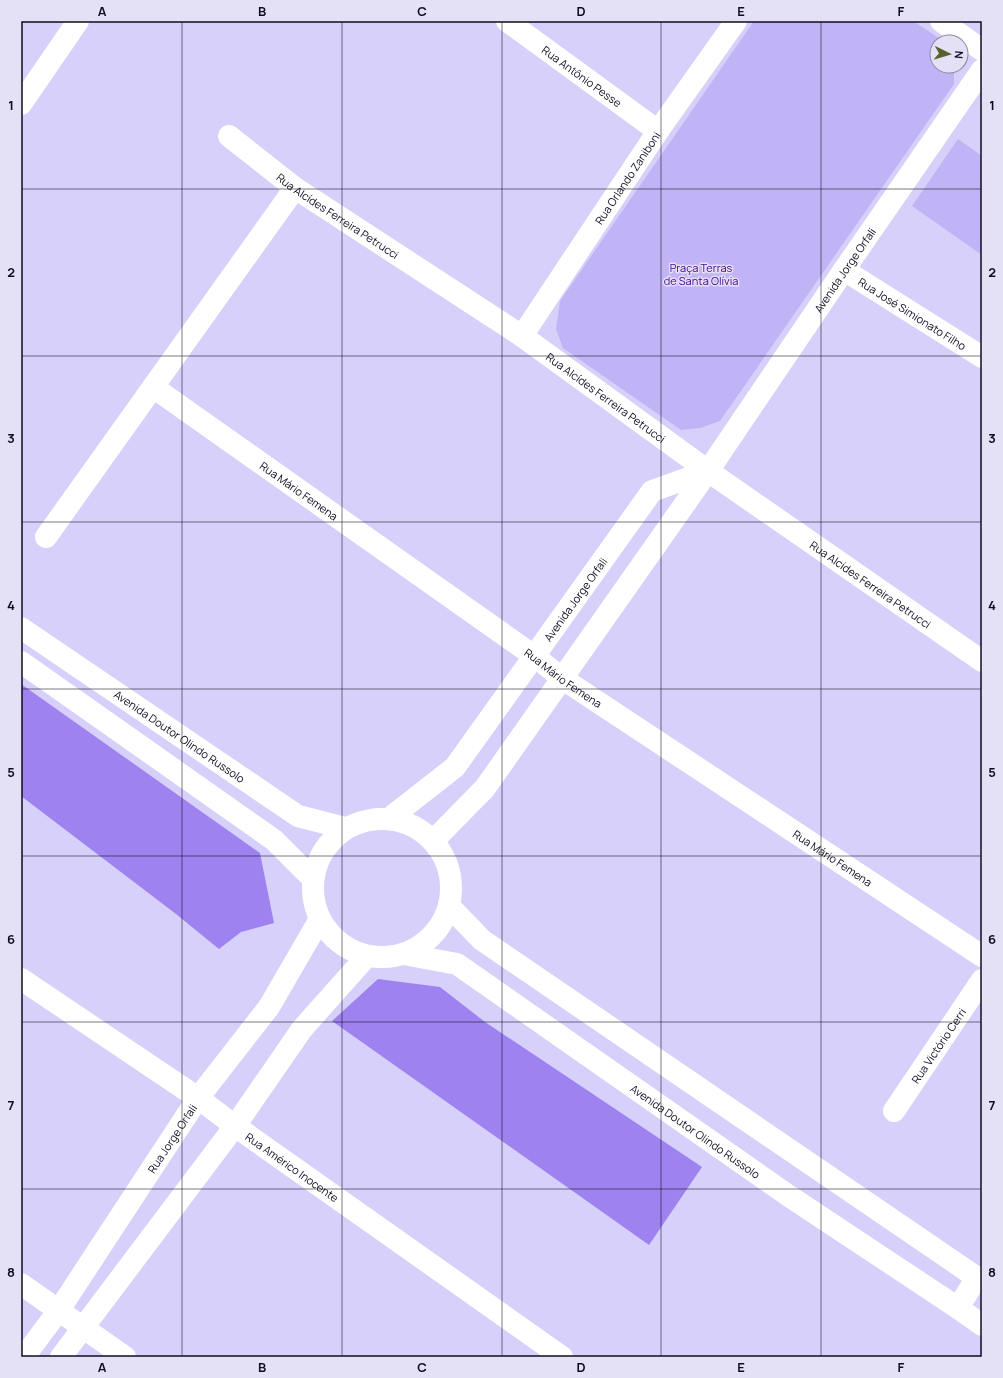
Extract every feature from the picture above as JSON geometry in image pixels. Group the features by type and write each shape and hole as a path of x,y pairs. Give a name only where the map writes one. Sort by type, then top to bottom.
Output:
{"street":[{"path":"21,104 78,21"},
{"name":"Rua Antônio Pesse","path":"507,21 658,131"},
{"name":"Rua Orlando Zaniboni","path":"522,336 658,131 736,21"},
{"path":"941,21 982,50"},
{"name":"Avenida Jorge Orfali","path":"434,840 485,788 563,679 708,471 982,70"},
{"name":"Rua Alcídes Ferreira Petrucci","path":"229,136 295,188 522,336 708,471 982,661"},
{"path":"46,537 295,188"},
{"name":"Rua José Simionato Filho","path":"844,270 982,357"},
{"name":"Rua Mário Femena","path":"153,387 534,656 563,679 982,956"},
{"name":"Avenida Jorge Orfali","path":"390,818 455,767 652,491 708,471"},
{"name":"Avenida Doutor Olindo Russolo","path":"21,628 298,816 345,828"},
{"path":"21,662 274,840 313,879"},
{"path":"390,818 406,822 421,829 434,840 446,860 452,882 449,906 440,927 424,943 404,954 386,958 367,956 348,949 332,936 320,919 314,900 313,879 318,859 329,842 345,828 367,819 390,818"},
{"path":"449,906 482,940 979,1279 958,1308"},
{"name":"Rua Jorge Orfali","path":"24,1357 59,1310 198,1098 269,1007 320,919"},
{"name":"Avenida Doutor Olindo Russolo","path":"404,954 457,964 782,1191 981,1323"},
{"path":"61,1357 235,1126 302,1029 367,956"},
{"name":"Rua Américo Inocente","path":"21,979 198,1098 235,1126 562,1357"},
{"name":"Rua Victório Cerri","path":"894,1111 982,980"},
{"path":"21,1284 125,1357"}],"green space":[{"name":"Praça Terras de Santa Olívia","path":"754,21 913,21 933,34 929,34 929,74 954,74 954,84 720,421 700,428 681,430 563,348 556,329 560,301"},
{"path":"958,139 982,156 982,255 912,206"}],"shaded area":[{"path":"21,684 260,853 274,923 241,932 219,949 176,914 21,796"},
{"path":"378,979 440,987 485,1022 702,1167 649,1245 332,1021"}]}
